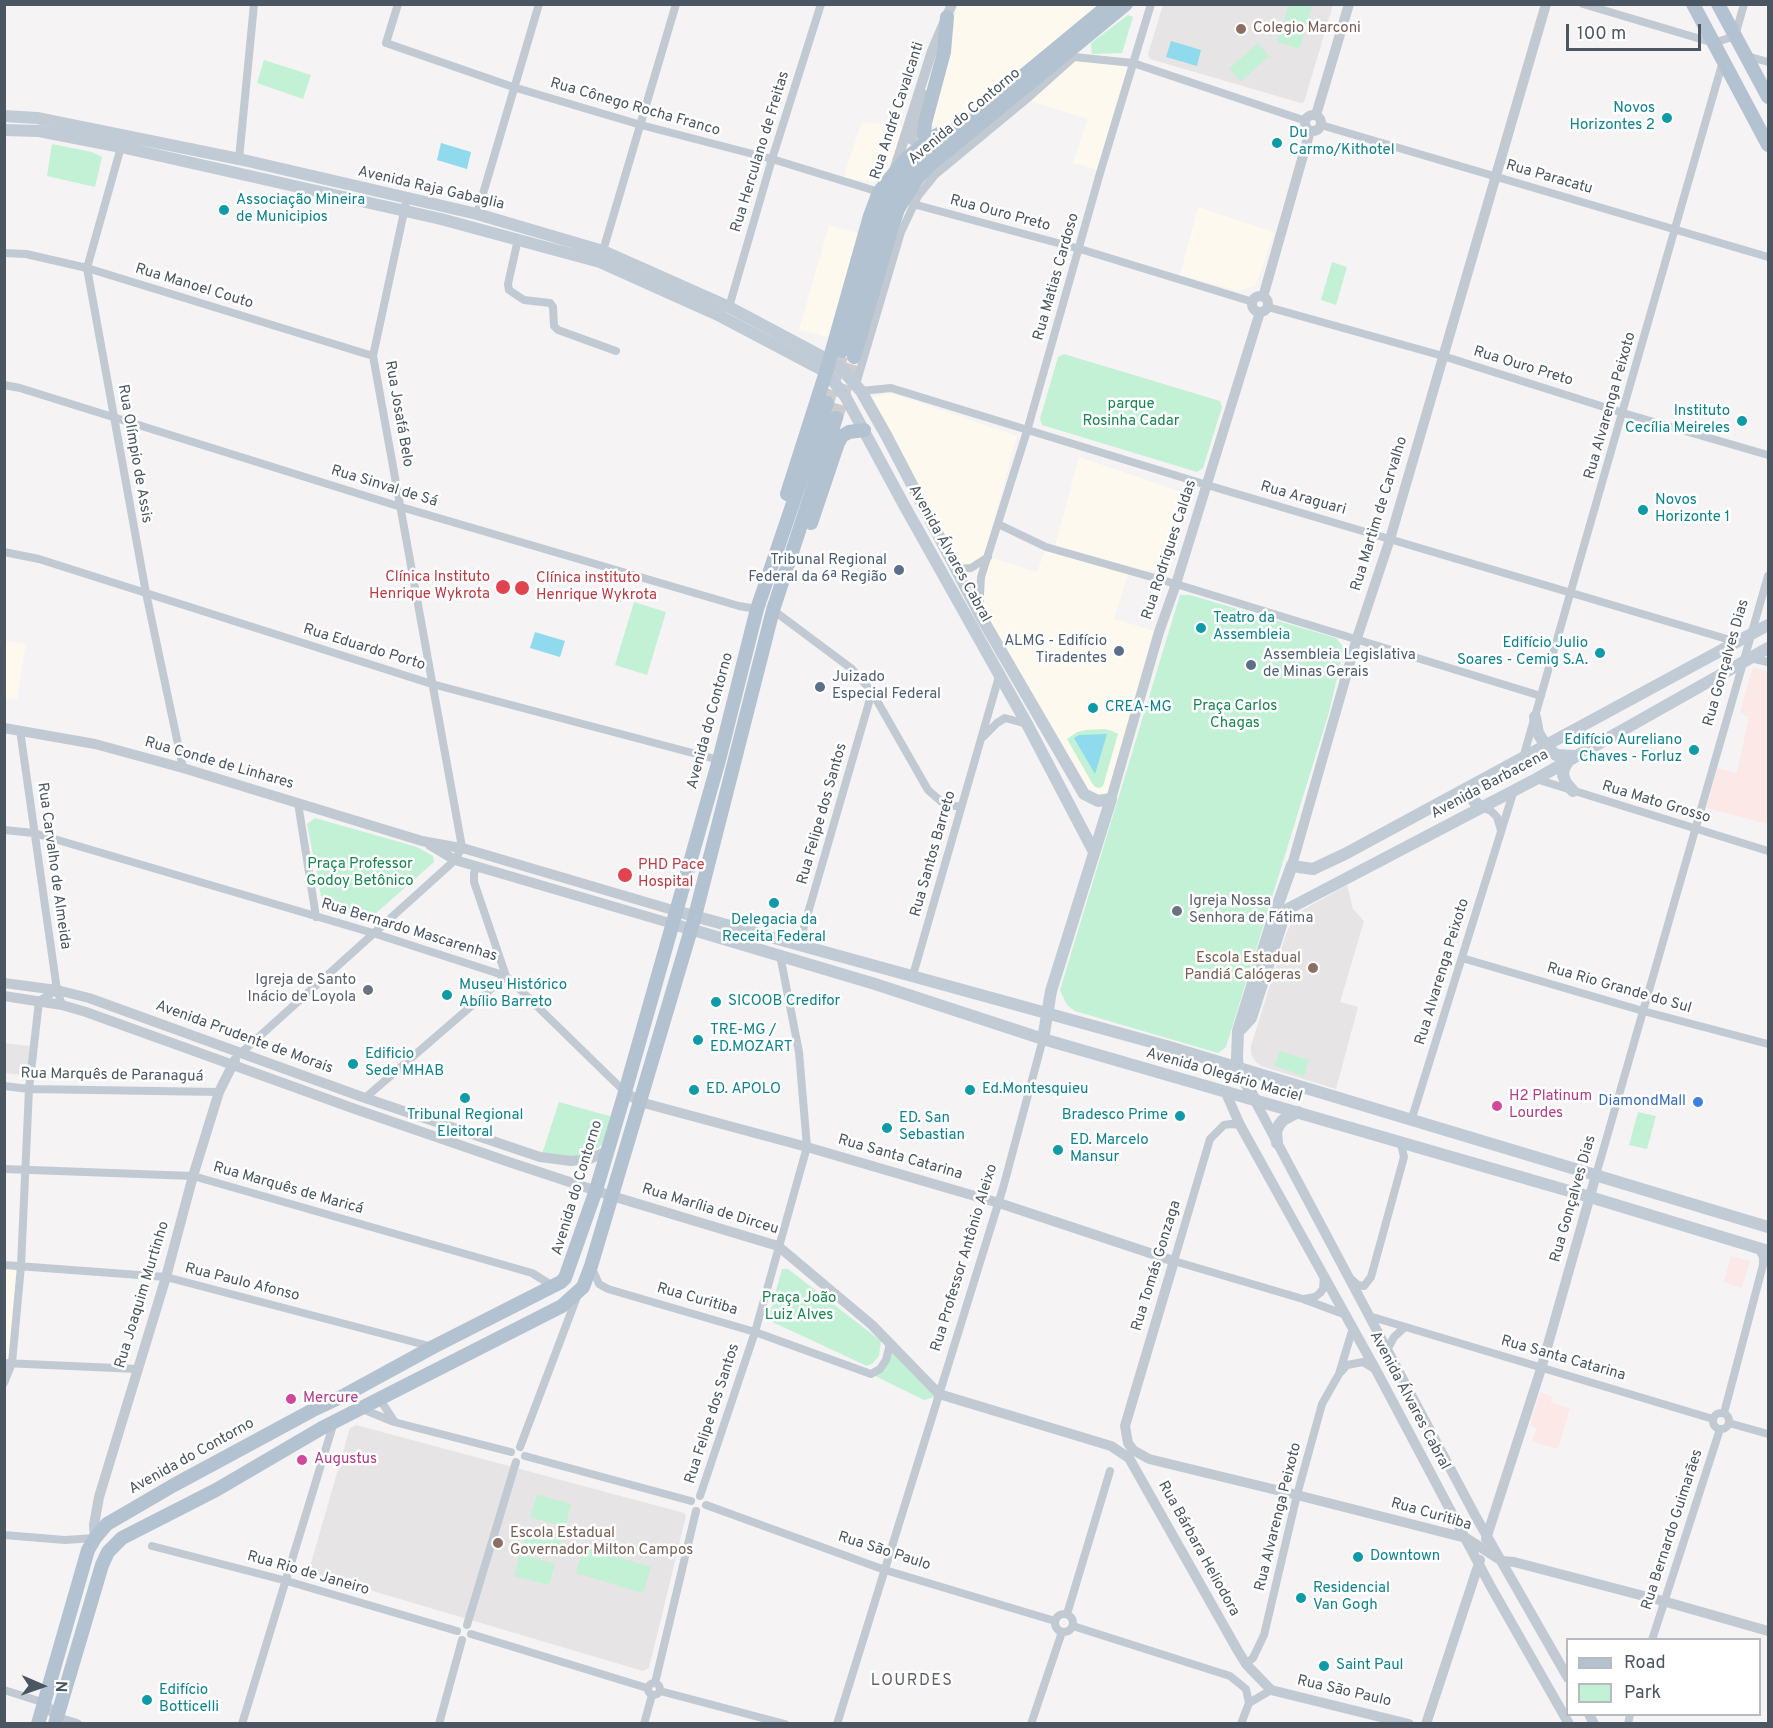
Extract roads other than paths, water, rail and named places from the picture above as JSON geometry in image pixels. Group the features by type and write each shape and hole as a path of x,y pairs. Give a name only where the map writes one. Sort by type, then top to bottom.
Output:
{"main road":[{"name":"Avenida do Contorno","path":"1110,4 908,171 882,215 848,354 898,209 929,166 1126,4"},
{"path":"1693,4 1768,145"},
{"path":"1718,4 1768,97"},
{"path":"928,141 924,135 925,123 944,52 949,11"},
{"name":"Avenida Raja Gabaglia","path":"4,116 37,118 239,159 405,204 441,219 518,239 602,256 718,315 828,365"},
{"name":"Avenida Raja Gabaglia","path":"4,130 39,131 405,204 477,214 602,256 729,307 828,365"},
{"path":"757,609 764,568 828,365 870,216 879,192 905,160 928,141 939,134 956,130"},
{"path":"121,147 131,142 170,148 178,147"},
{"path":"441,219 450,217 468,221 477,214"},
{"name":"Avenida Álvares Cabral","path":"828,365 845,372 858,388 980,615 1084,794 1098,801 1111,799"},
{"name":"Avenida Álvares Cabral","path":"828,365 1027,724 1093,850"},
{"name":"Avenida do Contorno","path":"38,1724 88,1550 107,1524 313,1410 561,1282 569,1271 625,1092 719,760 757,609 827,403"},
{"path":"56,1721 102,1565 108,1552 122,1538 216,1490 360,1408 562,1306 583,1287 692,922 773,610 836,418"},
{"path":"773,610 802,549 838,442 849,432 864,430"},
{"path":"904,505 916,513 940,555 955,569"},
{"name":"Avenida Barbacena","path":"1292,865 1313,868 1351,851 1768,625"},
{"path":"1738,642 1746,660"},
{"name":"Avenida Barbacena","path":"1238,1031 1251,1018 1286,910 1536,779 1768,648"},
{"path":"1535,717 1538,733 1546,746 1556,754 1572,758 1563,776 1573,791"},
{"path":"1470,787 1474,801 1481,807"},
{"name":"Rua Professor Antônio Aleixo","path":"1044,1039 1051,991 1093,850 1111,799"},
{"path":"1427,810 1435,819 1437,831"},
{"path":"1351,851 1358,860 1361,871"},
{"name":"Rua Martim de Carvalho","path":"1238,1068 1238,1031 1292,865"},
{"name":"Avenida Olegário Maciel","path":"674,918 799,944 913,975 954,989 1238,1068 1768,1227"},
{"name":"Avenida Olegário Maciel","path":"692,922 780,955 1044,1039 1590,1197 1763,1250"},
{"path":"875,984 907,982 913,975"},
{"name":"Avenida Álvares Cabral","path":"1238,1068 1254,1099"},
{"path":"1277,1143 1276,1132 1279,1125 1283,1120 1298,1112"},
{"path":"95,1538 102,1565"}],"street":[{"path":"239,159 254,4"},
{"name":"Rua Cônego Rocha Franco","path":"398,4 386,43 513,87 641,125 772,159 879,192"},
{"path":"477,214 538,4"},
{"path":"602,256 676,4"},
{"name":"Rua Herculano de Freitas","path":"729,307 772,159 821,4"},
{"name":"Rua Matias Cardoso","path":"980,615 981,577 1027,431 1151,4"},
{"path":"1133,63 1318,130 1349,4"},
{"name":"Rua Martim de Carvalho","path":"1292,865 1357,638 1390,538 1546,4"},
{"path":"1583,4 1714,43 1735,36 1744,4"},
{"name":"Rua André Cavalcanti","path":"912,140 949,11"},
{"name":"Rua André Cavalcanti","path":"882,215 933,51 949,11"},
{"path":"1747,56 1765,61"},
{"name":"Avenida do Contorno","path":"858,388 901,232 913,204 935,175 1074,57 1133,63"},
{"name":"Rua Alvarenga Peixoto","path":"1523,758 1723,61"},
{"name":"Rua Paracatu","path":"1319,120 1496,177 1768,257"},
{"name":"Rua Rodrigues Caldas","path":"1111,799 1159,632 1207,485 1261,304 1308,126"},
{"name":"Rua Olímpio de Assis","path":"121,147 87,268 146,593 183,768"},
{"name":"Rua André Cavalcanti","path":"898,209 902,191"},
{"name":"Rua Josafá Belo","path":"405,204 374,356 462,848"},
{"name":"Rua Ouro Preto","path":"913,204 1080,249 1768,455"},
{"path":"518,239 508,284 509,290 524,300 550,303 553,308 554,326 558,330 616,351"},
{"name":"Rua Manoel Couto","path":"4,253 26,254 87,268 374,356"},
{"name":"Rua Sinval de Sá","path":"4,386 20,388 401,507 739,606 757,609"},
{"name":"Rua Araguari","path":"858,388 891,388 1207,485 1738,642"},
{"path":"998,524 1046,548 1357,638 1541,696"},
{"name":"Rua Eduardo Porto","path":"4,552 39,559 432,684 719,760"},
{"path":"955,569 971,568 988,556"},
{"name":"Rua Gonçalves Dias","path":"1426,1724 1541,1369 1746,660 1768,576"},
{"path":"773,610 852,669 872,692 928,790 945,804 961,807"},
{"name":"Rua Santos Barreto","path":"913,975 1004,654"},
{"path":"1746,660 1768,662"},
{"name":"Rua Felipe dos Santos","path":"799,944 872,692"},
{"name":"Rua Santos Barreto","path":"981,740 1005,718 1027,724"},
{"name":"Rua Conde de Linhares","path":"4,728 94,744 183,768 422,841 462,848 674,918"},
{"name":"Rua Carvalho de Almeida","path":"20,730 57,990 62,1005"},
{"name":"Rua Mato Grosso","path":"1536,779 1768,851"},
{"name":"Rua Alvarenga Peixoto","path":"1411,1121 1514,790"},
{"path":"298,803 316,917"},
{"path":"1481,807 1491,811 1497,817 1501,830"},
{"name":"Rua Bernardo Mascarenhas","path":"4,830 34,833 372,933 507,976 625,1092"},
{"name":"Rua Conde de Linhares","path":"422,841 455,860 477,867 674,918"},
{"path":"241,1053 455,860 462,848"},
{"path":"365,1098 507,976 474,882 477,867"},
{"name":"Rua Felipe dos Santos","path":"700,1496 755,1332 807,1147 799,1052 780,955"},
{"name":"Rua Rio Grande do Sul","path":"1462,957 1643,1011 1768,1044"},
{"name":"Avenida Prudente de Morais","path":"4,983 57,990 89,998 365,1098 540,1157 571,1161 590,1159 607,1151"},
{"path":"4,1383 21,1266 29,1089 39,1001 57,990"},
{"name":"Avenida Prudente de Morais","path":"4,996 62,1005 366,1113 596,1190"},
{"name":"Rua Professor Antônio Aleixo","path":"837,1724 999,1203 1044,1039"},
{"name":"Rua Joaquim Murtinho","path":"95,1538 94,1525 99,1497 166,1277 193,1176 219,1092 232,1064 241,1053"},
{"name":"Rua Marquês de Paranaguá","path":"4,1086 29,1089 219,1092"},
{"name":"Rua Santa Catarina","path":"625,1092 640,1102 807,1147 999,1203 1174,1261 1303,1299 1346,1315"},
{"name":"Avenida Álvares Cabral","path":"1225,1092 1240,1125 1377,1370 1490,1585 1569,1724"},
{"name":"Avenida Álvares Cabral","path":"1254,1099 1487,1537 1566,1675"},
{"name":"Rua Tomás Gonzaga","path":"1125,1436 1125,1426 1210,1138 1224,1125 1240,1125"},
{"path":"1346,1274 1358,1285 1364,1286 1371,1277 1404,1157 1401,1144"},
{"name":"Rua Marquês de Maricá","path":"4,1169 193,1176 532,1273 553,1286"},
{"name":"Rua Marília de Dirceu","path":"596,1190 778,1246 872,1325 939,1394"},
{"path":"1724,1413 1766,1263 1763,1250"},
{"name":"Rua Paulo Afonso","path":"4,1265 166,1277 433,1347"},
{"name":"Rua Curitiba","path":"591,1266 599,1284 608,1289 755,1332 871,1374 880,1369 886,1360 890,1344"},
{"path":"1303,1299 1315,1297 1320,1293 1323,1288 1324,1274"},
{"path":"520,1447 579,1291"},
{"name":"Rua Santa Catarina","path":"1369,1316 1713,1419"},
{"name":"Rua Alvarenga Peixoto","path":"1246,1664 1258,1652 1264,1635 1297,1494 1323,1404 1339,1374 1353,1328"},
{"path":"1387,1350 1394,1337 1404,1328"},
{"path":"1339,1374 1347,1365 1355,1362 1363,1362 1377,1370"},
{"path":"8,1363 137,1369"},
{"name":"Rua Bárbara Heliodora","path":"939,1394 1120,1450 1136,1467 1246,1664"},
{"path":"379,1398 394,1422"},
{"path":"360,1408 394,1422 511,1452"},
{"path":"1724,1413 1719,1413 1713,1419 1713,1424 1720,1429 1725,1428 1729,1422"},
{"path":"1724,1413 1729,1422"},
{"path":"242,1724 334,1422"},
{"path":"1729,1422 1768,1434"},
{"name":"Rua Bernardo Guimarães","path":"1653,1638 1720,1429"},
{"name":"Rua Curitiba","path":"1125,1436 1133,1450 1149,1459 1297,1494 1466,1538 1502,1561 1514,1562 1664,1601 1768,1631"},
{"path":"516,1462 511,1457 511,1452 513,1448 520,1447"},
{"path":"516,1462 523,1460 525,1456 524,1450 520,1447"},
{"path":"525,1456 691,1501"},
{"path":"1136,1467 1142,1460 1149,1459"},
{"path":"467,1625 516,1462"},
{"path":"1067,1614 1110,1471"},
{"path":"700,1496 704,1498 706,1505 696,1511 691,1506 691,1501 693,1497 700,1496"},
{"name":"Rua São Paulo","path":"706,1505 885,1570 1055,1621"},
{"path":"644,1724 696,1511"},
{"path":"4,1535 65,1540 95,1538"},
{"name":"Rua Rio de Janeiro","path":"152,1546 286,1581 457,1631"},
{"path":"1490,1585 1502,1561"},
{"path":"1061,1614 1067,1614 1073,1620 1073,1626 1067,1632 1062,1632 1056,1627 1055,1621 1061,1614"},
{"path":"462,1640 457,1635 457,1631 459,1627 467,1625"},
{"path":"462,1640 467,1639 471,1634 467,1625"},
{"path":"1073,1626 1230,1676 1246,1689 1249,1703 1241,1724"},
{"path":"1031,1724 1062,1632"},
{"path":"471,1634 654,1689 785,1724"},
{"path":"439,1724 462,1640"},
{"path":"1246,1664 1271,1690 1249,1703"},
{"path":"4,1690 45,1703 56,1721 77,1724"},
{"name":"Rua São Paulo","path":"1271,1690 1409,1724"}],"water":[{"path":"1171,41 1201,50 1197,66 1166,57"},
{"path":"441,143 471,152 467,169 437,160"},
{"path":"535,632 565,641 560,657 530,648"},
{"path":"1107,734 1095,774 1074,738 1079,735"}],"tunnel":[{"path":"827,403 841,356"},
{"path":"836,418 854,357"}],"place":[{"name":"Colegio Marconi","path":"1241,29"},
{"name":"Novos Horizontes 2","path":"1667,118"},
{"name":"Du Carmo/Kithotel","path":"1277,143"},
{"name":"Associação Mineira de Municipios","path":"224,210"},
{"name":"Instituto Cecília Meireles","path":"1742,421"},
{"name":"Novos Horizonte 1","path":"1643,510"},
{"name":"Tribunal Regional Federal da 6ª Região","path":"899,570"},
{"name":"Clínica Instituto Henrique Wykrota","path":"503,587"},
{"name":"Clínica instituto Henrique Wykrota","path":"522,588"},
{"name":"Teatro da Assembleia","path":"1201,628"},
{"name":"ALMG - Edifício Tiradentes","path":"1119,651"},
{"name":"Edifício Julio Soares - Cemig S.A.","path":"1600,653"},
{"name":"Assembleia Legislativa de Minas Gerais","path":"1251,665"},
{"name":"Juizado Especial Federal","path":"820,687"},
{"name":"CREA-MG","path":"1093,708"},
{"name":"Edifício Aureliano Chaves - Forluz","path":"1694,750"},
{"name":"PHD Pace Hospital","path":"625,875"},
{"name":"Delegacia da Receita Federal","path":"774,903"},
{"name":"Igreja Nossa Senhora de Fátima","path":"1177,911"},
{"name":"Escola Estadual Pandiá Calógeras","path":"1313,968"},
{"name":"Igreja de Santo Inácio de Loyola","path":"368,990"},
{"name":"Museu Histórico Abílio Barreto","path":"447,995"},
{"name":"SICOOB Credifor","path":"716,1002"},
{"name":"TRE-MG / ED.MOZART","path":"698,1040"},
{"name":"Edificio Sede MHAB","path":"353,1064"},
{"name":"ED. APOLO","path":"694,1090"},
{"name":"Ed.Montesquieu","path":"970,1090"},
{"name":"Tribunal Regional Eleitoral","path":"465,1098"},
{"name":"DiamondMall","path":"1698,1102"},
{"name":"H2 Platinum Lourdes","path":"1497,1106"},
{"name":"Bradesco Prime","path":"1180,1116"},
{"name":"ED. San Sebastian","path":"887,1128"},
{"name":"ED. Marcelo Mansur","path":"1058,1150"},
{"name":"Mercure","path":"291,1399"},
{"name":"Augustus","path":"302,1460"},
{"name":"Escola Estadual Governador Milton Campos","path":"498,1543"},
{"name":"Downtown","path":"1358,1557"},
{"name":"Residencial Van Gogh","path":"1301,1598"},
{"name":"Saint Paul","path":"1324,1666"},
{"name":"Edifício Botticelli","path":"147,1700"}],"district":[{"name":"LOURDES","path":"912,1682"}],"park label":[{"name":"parque Rosinha Cadar","path":"1131,414"},
{"name":"Praça Carlos Chagas","path":"1235,716"},
{"name":"Praça Professor Godoy Betônico","path":"360,874"},
{"name":"Praça João Luiz Alves","path":"799,1308"}]}
